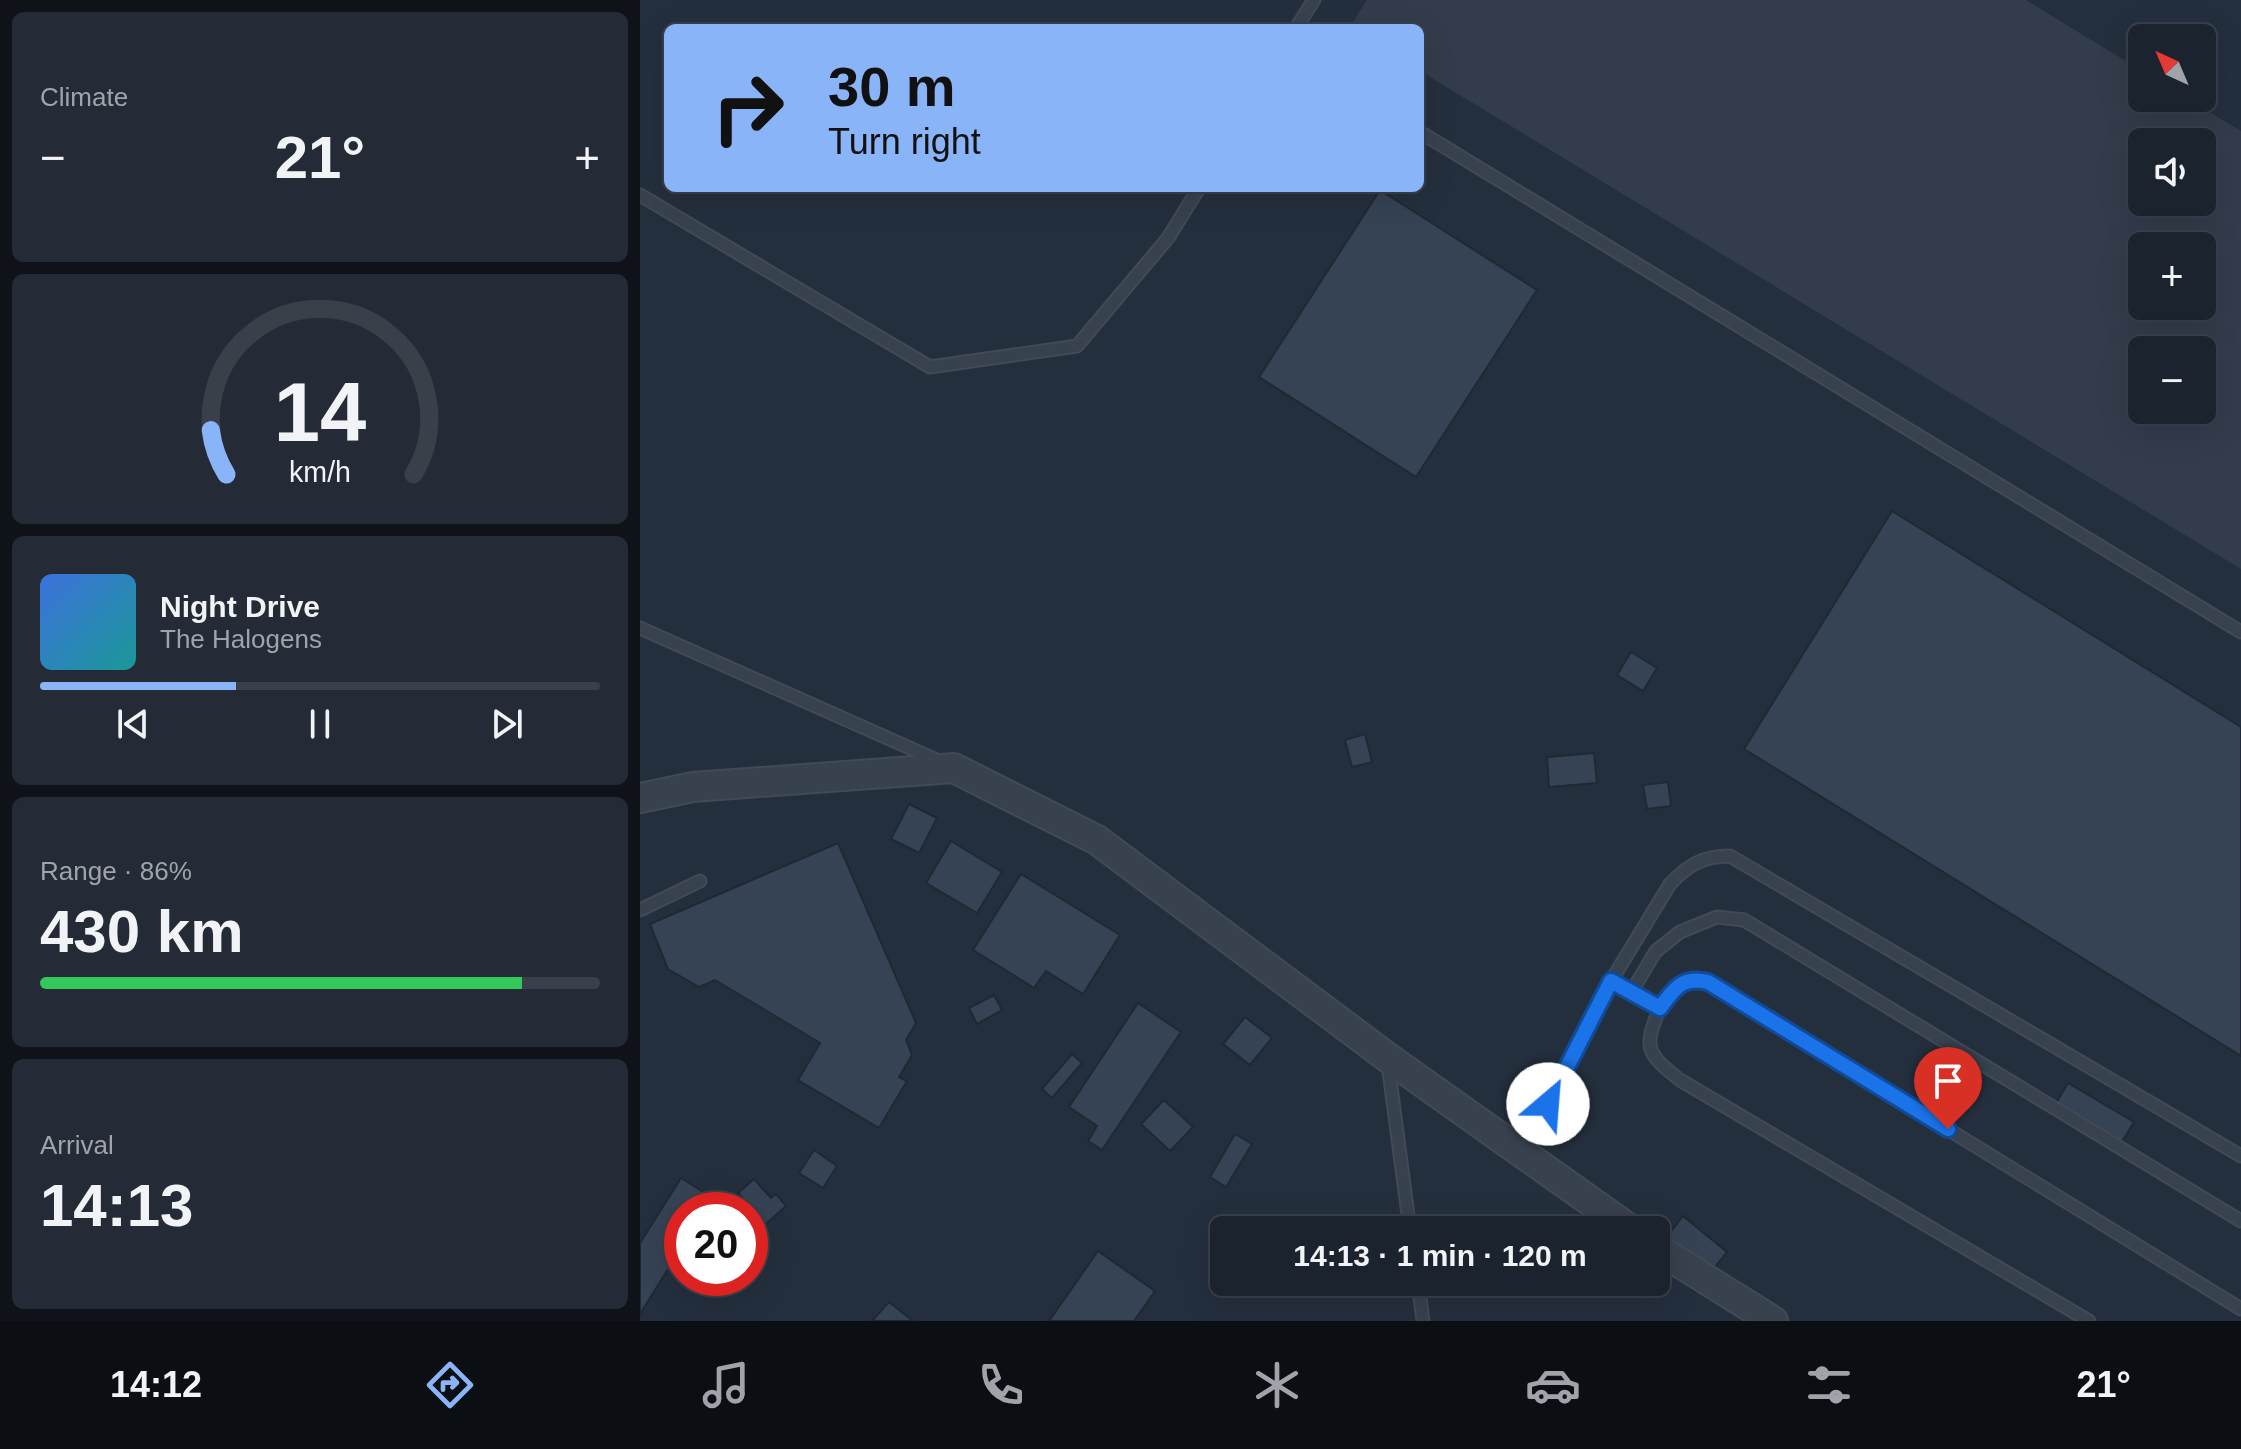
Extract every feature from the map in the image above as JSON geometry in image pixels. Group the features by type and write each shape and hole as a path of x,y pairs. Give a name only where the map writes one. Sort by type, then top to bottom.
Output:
{"street":[{"path":"640,798 693,787 954,768 1097,840 1387,1057 1611,1216"},
{"path":"1670,1257 1773,1321"}],"lane":[{"path":"1299,24 1314,0"},
{"path":"1424,134 2241,632"},
{"path":"640,195 930,367 1077,346 1168,238 1197,192"},
{"path":"640,628 954,768"},
{"path":"1523,1154 1611,981 1670,884 1697,861 1730,856 2241,1156"},
{"path":"640,910 700,881"},
{"path":"1632,991 1656,951 1680,932 1717,917 1744,920 2241,1221"},
{"path":"2089,1321 1666,1069 1650,1050 1648,1036 1660,1008 1676,985 1693,979 1708,982 2241,1309"},
{"path":"1611,981 1660,1008"},
{"path":"1387,1057 1408,1216"},
{"path":"1420,1296 1423,1321"}],"shaded area":[{"path":"1367,0 2026,0 2128,62 2128,112 2209,112 2241,131 2241,569 1424,73 1424,24 1352,24"}],"building":[{"path":"1379,192 1537,290 1416,477 1259,377"},
{"path":"1892,511 2241,727 2241,1056 1744,749"},
{"path":"1631,652 1657,668 1643,691 1617,675"},
{"path":"1365,734 1372,762 1352,767 1345,740"},
{"path":"1594,753 1597,783 1549,787 1547,757"},
{"path":"1668,782 1671,806 1647,809 1643,785"},
{"path":"909,804 937,818 919,853 891,839"},
{"path":"951,841 1002,872 977,913 926,883"},
{"path":"838,843 916,1023 906,1040 912,1055 899,1077 907,1081 879,1128 798,1080 820,1043 715,980 699,987 668,969 650,924"},
{"path":"1021,874 1120,935 1083,994 1046,971 1034,988 973,950"},
{"path":"994,995 1002,1010 977,1024 969,1008"},
{"path":"1138,1003 1181,1032 1102,1150 1088,1141 1097,1126 1069,1107"},
{"path":"1245,1017 1272,1038 1250,1065 1223,1044"},
{"path":"1072,1054 1082,1063 1052,1098 1042,1089"},
{"path":"2068,1083 2134,1122 2122,1142 2056,1103"},
{"path":"1164,1100 1193,1127 1170,1151 1141,1124"},
{"path":"1235,1134 1252,1144 1226,1187 1210,1177"},
{"path":"814,1150 837,1166 823,1188 799,1173"},
{"path":"681,1178 703,1192 672,1192"},
{"path":"754,1179 766,1192 739,1192"},
{"path":"776,1194 786,1206 768,1222 768,1195 771,1198"},
{"path":"664,1205 664,1276 640,1314 640,1243"},
{"path":"1683,1216 1727,1252 1695,1292 1670,1271 1670,1233"},
{"path":"1098,1251 1155,1291 1134,1321 1049,1321"},
{"path":"889,1302 913,1321 872,1321"}],"route":[{"path":"1548,1104 1611,981 1660,1008 1676,985 1693,979 1708,982 1948,1129"}]}
